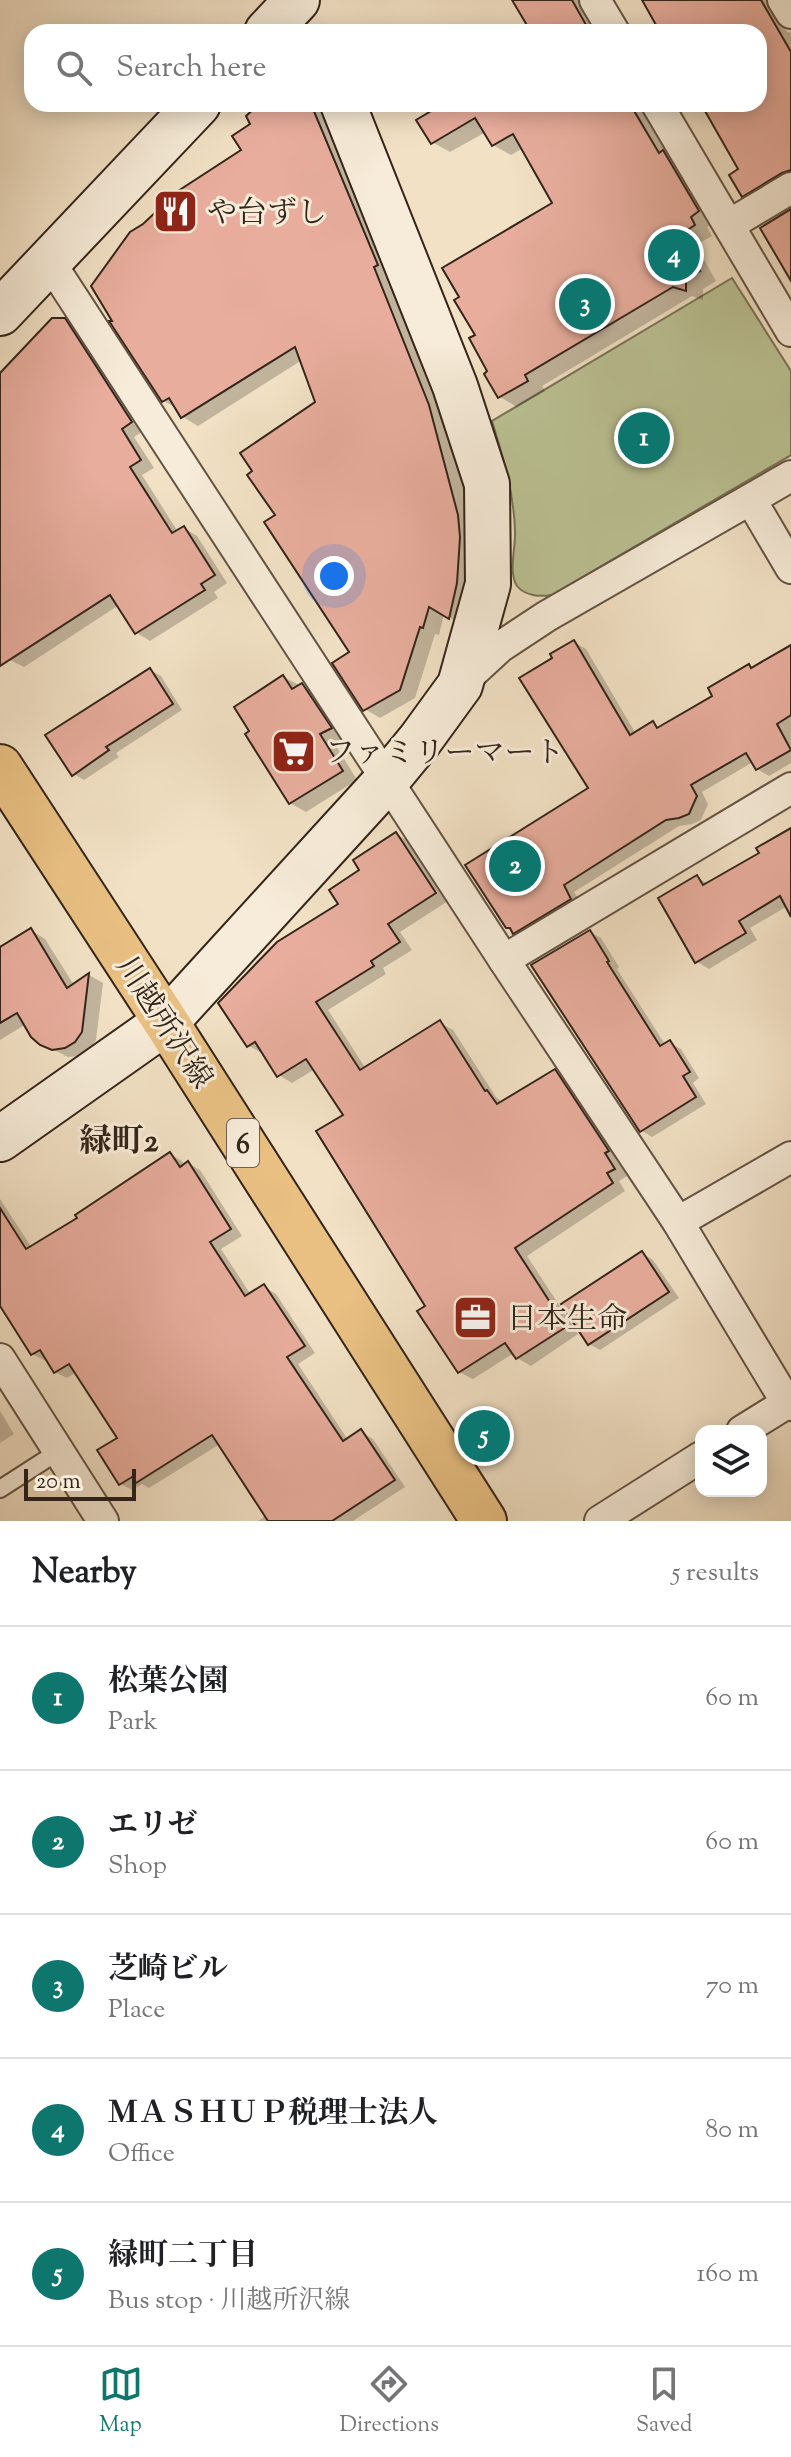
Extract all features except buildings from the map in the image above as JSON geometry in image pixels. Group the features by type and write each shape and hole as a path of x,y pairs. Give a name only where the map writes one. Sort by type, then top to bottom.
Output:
{"main road":[{"name":"川越所沢線","path":"0,767 484,1521"}],"street":[{"path":"275,24 300,0 311,24"},
{"path":"595,0 609,24"},
{"path":"783,0 791,13"},
{"path":"0,313 190,112"},
{"path":"346,112 455,386 487,484 488,584 460,685"},
{"path":"662,112 791,331"},
{"path":"729,225 791,188"},
{"path":"49,261 678,1222 789,1404 752,1425"},
{"path":"0,1139 166,1022 387,780 460,685 500,647 547,616 791,476"},
{"path":"751,500 791,568"},
{"path":"504,960 791,788"},
{"path":"678,1222 791,1157"},
{"path":"0,1359 103,1521"},
{"path":"600,1521 695,1461"}],"lane":[{"path":"0,1489 59,1451"}],"green space":[{"path":"732,278 791,371 791,455 552,595 524,592 514,580 513,503 492,421"}],"place":[{"name":"や台ずし","path":"176,212"},
{"name":"ＭＡＳＨＵＰ税理士法人","path":"674,255"},
{"name":"芝崎ビル","path":"585,304"},
{"name":"松葉公園","path":"644,438"},
{"name":"ファミリーマート","path":"294,752"},
{"name":"エリゼ","path":"515,866"},
{"name":"日本生命","path":"476,1318"},
{"name":"緑町二丁目","path":"484,1436"}],"district":[{"name":"緑町2","path":"119,1140"}]}
